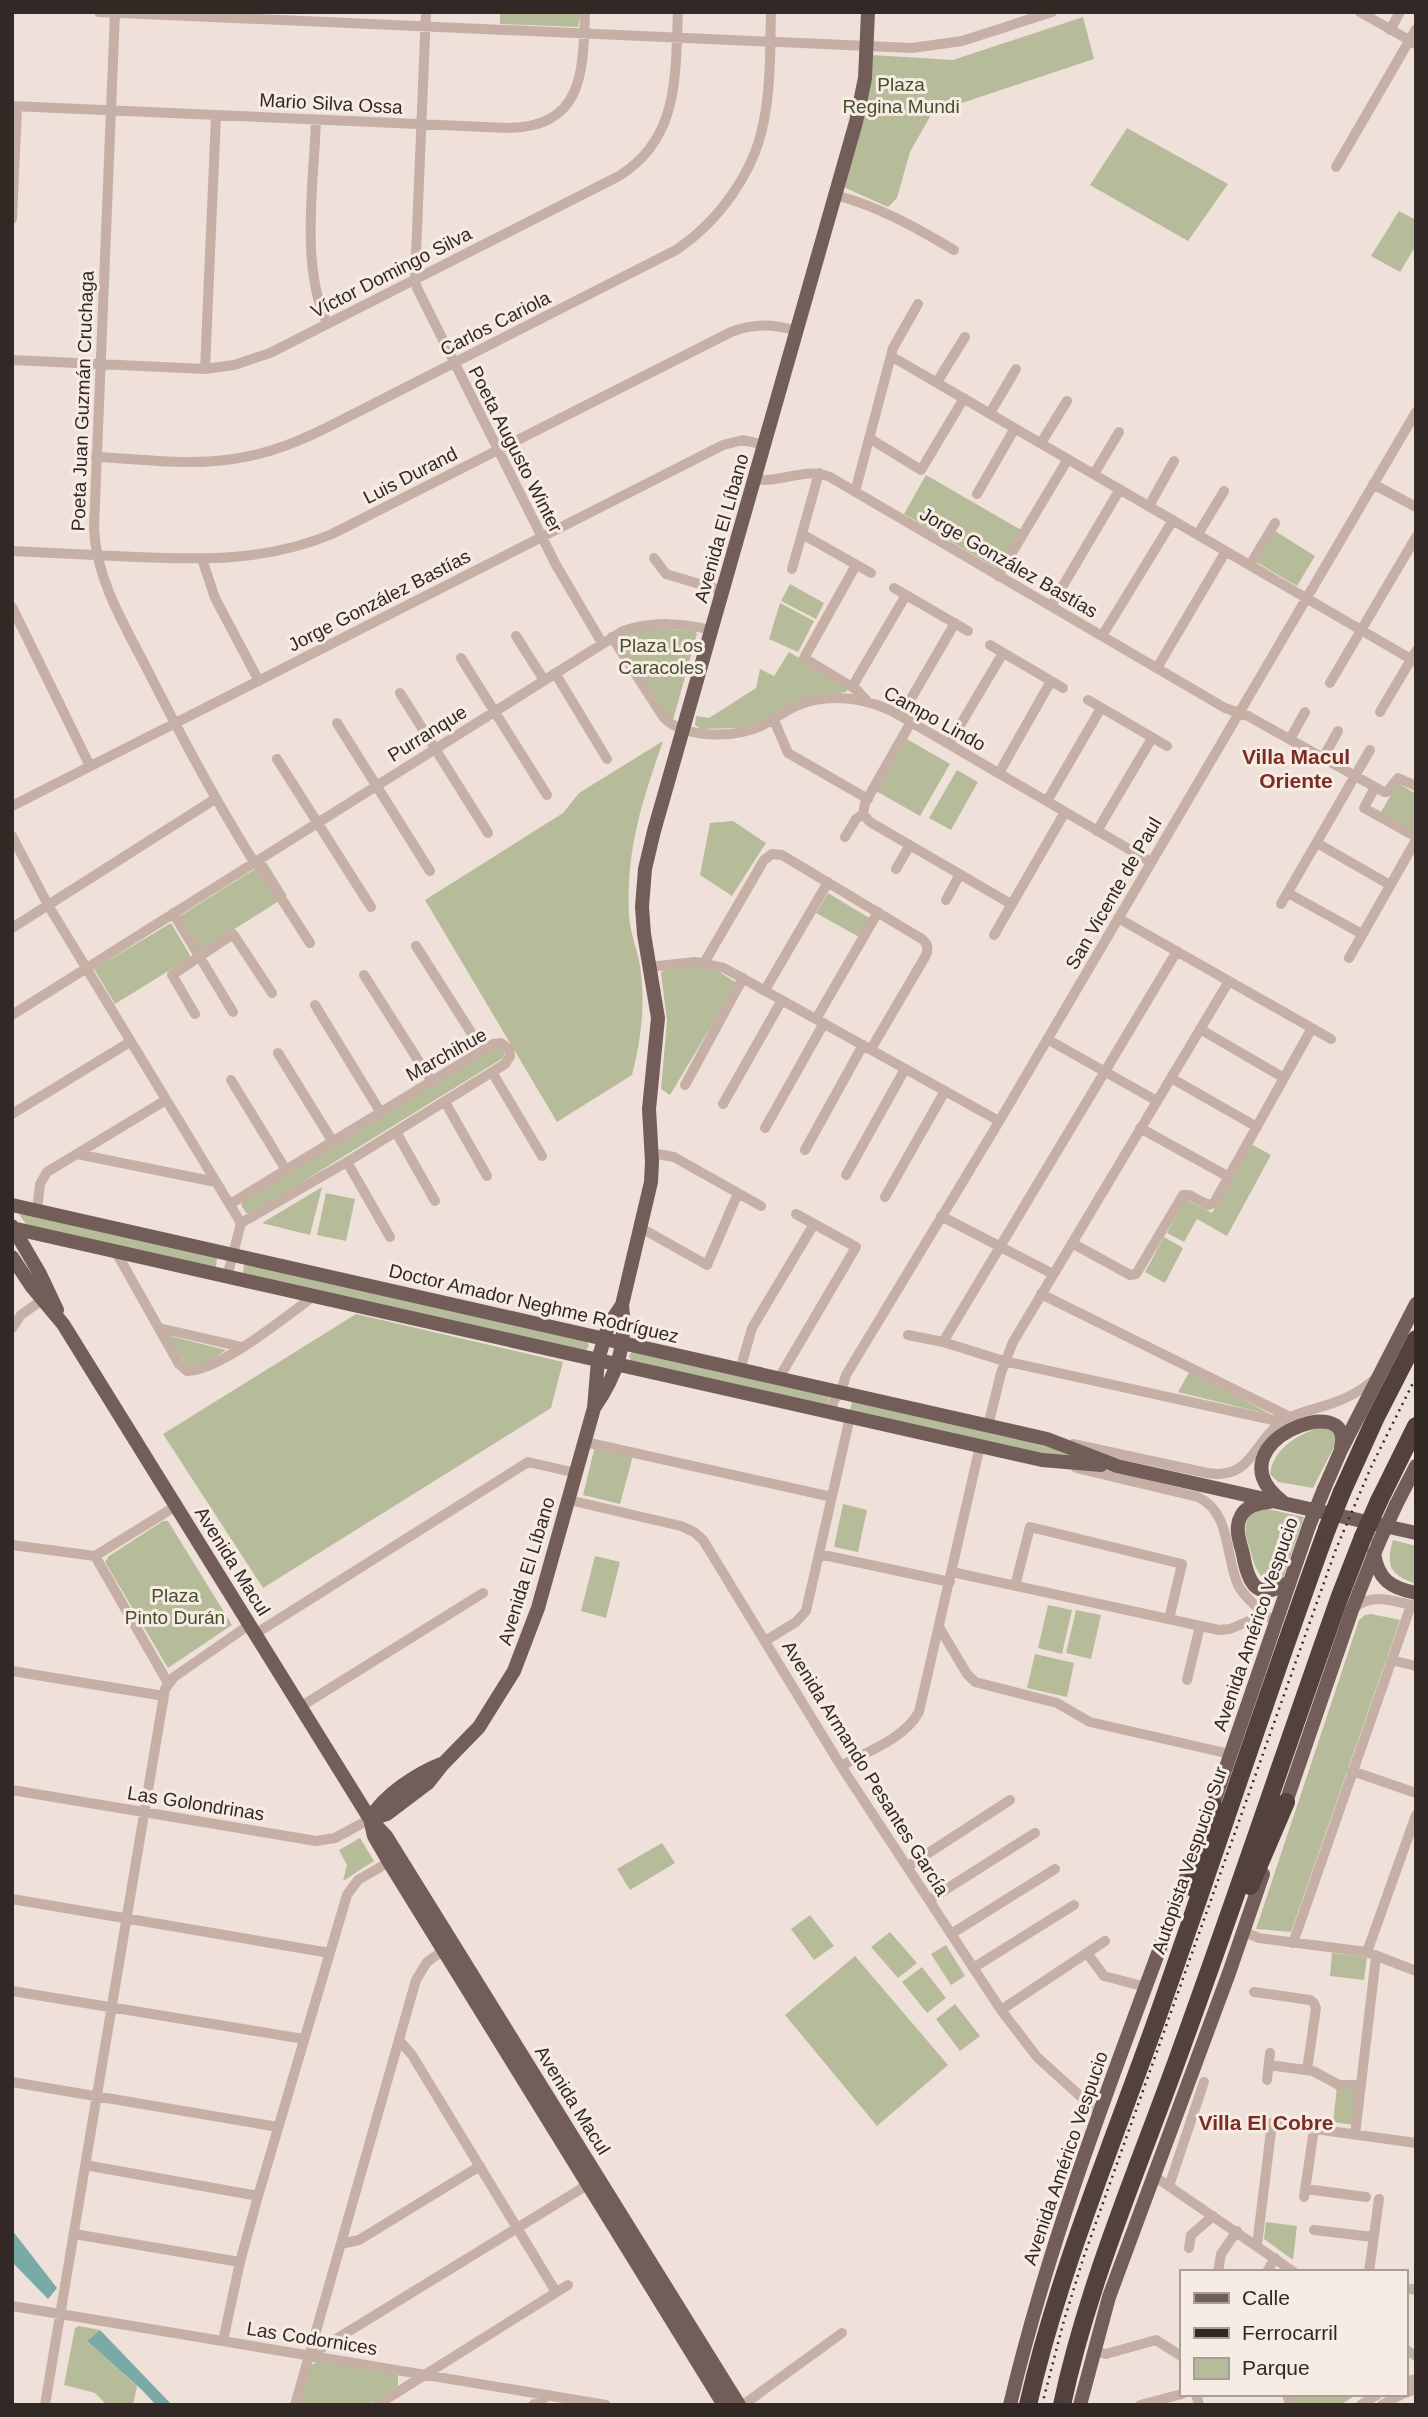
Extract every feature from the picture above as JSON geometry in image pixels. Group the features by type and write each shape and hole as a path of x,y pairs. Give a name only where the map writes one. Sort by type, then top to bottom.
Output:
{"highway":[{"name":"Autopista Vespucio Sur","path":"1028,2405 1061,2284 1328,1530 1333,1491 1416,1339"},
{"path":"1062,2405 1083,2323 1104,2257 1195,2011 1333,1614 1372,1544 1416,1426"},
{"path":"1195,2011 1286,1802"},
{"path":"1154,2024 1213,1806"}],"main road":[{"name":"Avenida El Líbano","path":"370,1819 387,1799 428,1770 443,1764 479,1727 514,1671 533,1625 569,1500 594,1408 598,1360 608,1326 622,1305 651,1182 649,1109 658,1018 642,920 645,869 859,108 869,12"},
{"name":"Doctor Amador Neghme Rodríguez","path":"12,1205 1046,1439 1117,1466 1416,1533"},
{"name":"Doctor Amador Neghme Rodríguez","path":"13,1228 980,1447 1042,1460 1117,1466"},
{"name":"Avenida Macul","path":"13,1228 40,1275 63,1324 370,1819 377,1841 389,1862 724,2405"},
{"name":"Avenida Macul","path":"12,1257 42,1300 63,1324"},
{"path":"380,1311 385,1289"},
{"name":"Avenida Américo Vespucio","path":"1010,2405 1033,2312 1100,2114 1213,1806 1270,1618 1289,1582 1309,1526 1333,1491 1341,1450 1416,1304"},
{"name":"Avenida El Líbano","path":"594,1408 607,1390 623,1343 625,1329 622,1305"},
{"path":"1281,1503 1268,1489 1261,1473 1265,1455 1278,1438 1301,1424 1325,1421 1335,1425 1341,1432 1341,1450"},
{"path":"1388,1503 1416,1466"},
{"path":"1281,1503 1255,1504 1244,1511 1238,1531 1246,1573 1252,1584 1269,1591 1289,1582"},
{"path":"1372,1544 1377,1568 1384,1581 1414,1602"},
{"path":"1080,2405 1109,2297 1244,1932 1372,1544"},
{"name":"Avenida Macul","path":"370,1819 383,1831 400,1857 741,2405"}],"street":[{"path":"99,12 912,48 947,44 1052,12"},
{"name":"Poeta Augusto Winter","path":"426,12 415,279 418,293 571,592 664,718 672,725 684,729"},
{"name":"Mario Silva Ossa","path":"15,107 519,128 548,120 564,109 574,94 581,75 585,12"},
{"name":"Víctor Domingo Silva","path":"12,360 205,369 258,358 619,176 635,164 656,140 670,108 675,82 678,12"},
{"name":"Carlos Cariola","path":"96,457 205,462 266,452 321,431 687,243 707,225 733,192 757,146 767,100 772,12"},
{"path":"1360,12 1413,42"},
{"path":"1390,30 1400,12"},
{"name":"Poeta Juan Guzmán Cruchaga","path":"115,13 96,457 96,555 113,601 215,799 254,862 261,867 310,943"},
{"path":"1336,167 1413,42 1416,29"},
{"path":"12,219 15,107"},
{"path":"205,369 216,116"},
{"path":"316,120 312,264 317,296 327,323"},
{"path":"835,195 900,218 954,250"},
{"path":"855,492 895,342 918,304"},
{"name":"Luis Durand","path":"12,551 202,559 264,554 316,541 731,332 747,326 765,324 797,331"},
{"path":"937,382 965,337"},
{"path":"892,358 1361,630 1414,657 1380,712"},
{"path":"990,413 1016,369"},
{"path":"869,438 921,470 964,398"},
{"path":"1041,443 1067,401"},
{"name":"San Vicente de Paul","path":"765,1641 802,1618 806,1611 832,1497 841,1415 834,1400 841,1392 846,1376 1415,413"},
{"path":"977,494 1016,428"},
{"path":"1094,474 1119,432"},
{"name":"Jorge González Bastías","path":"12,806 730,442 743,440 764,445"},
{"path":"999,576 1068,459"},
{"path":"1149,506 1174,461"},
{"path":"754,479 773,481 819,473 792,569"},
{"name":"Jorge González Bastías","path":"819,473 1225,708 1248,716 1375,788"},
{"path":"1373,484 1416,507"},
{"path":"1051,606 1120,489"},
{"path":"1198,534 1224,491"},
{"path":"1102,636 1173,520"},
{"path":"1250,565 1275,523"},
{"path":"802,534 871,573"},
{"path":"1330,683 1416,537"},
{"path":"1157,668 1226,551"},
{"path":"654,558 666,574 723,591"},
{"path":"202,559 215,597 258,681"},
{"path":"856,565 804,658 852,687 867,701"},
{"path":"894,588 968,631"},
{"path":"852,687 906,595"},
{"path":"12,607 90,766"},
{"path":"845,837 856,819 863,814 906,719 955,623"},
{"name":"Purranque","path":"12,1015 607,640 633,628 655,624 682,624 712,630"},
{"path":"516,636 544,680"},
{"path":"990,645 1063,688"},
{"path":"949,744 1003,653"},
{"path":"461,658 547,795"},
{"path":"555,673 607,758"},
{"path":"999,773 1051,681"},
{"path":"400,693 488,833"},
{"name":"Campo Lindo","path":"684,729 736,733 754,729 790,708 813,701 839,698 867,701 906,719 1151,862"},
{"path":"1088,700 1167,746"},
{"path":"1047,802 1101,708"},
{"path":"1290,739 1305,712"},
{"path":"773,718 788,753 868,799"},
{"path":"337,723 430,872"},
{"path":"1323,758 1338,732"},
{"path":"1097,831 1152,738"},
{"path":"1282,904 1370,750"},
{"path":"277,759 371,907"},
{"path":"1349,958 1416,839 1364,808 1375,788 1387,792 1398,778 1416,786"},
{"path":"12,928 215,799"},
{"path":"994,935 1065,812"},
{"path":"863,814 870,822 1011,904"},
{"path":"12,836 48,905 241,1223 228,1277"},
{"path":"1317,843 1391,885"},
{"path":"896,869 910,845"},
{"path":"704,963 764,860 772,854 782,855 828,882 922,939 927,947 925,957 877,1038 867,1047 805,1150"},
{"path":"946,900 960,874"},
{"path":"767,985 828,882"},
{"path":"1288,893 1362,934"},
{"path":"765,1128 878,912"},
{"path":"173,913 233,1012"},
{"path":"1118,918 1331,1039"},
{"path":"195,1014 172,975 233,934 272,993"},
{"path":"416,946 483,1051"},
{"path":"943,1342 1177,951"},
{"path":"649,967 704,963 767,985 782,1000 999,1121"},
{"path":"364,975 432,1082"},
{"path":"684,1084 743,978"},
{"path":"988,1426 1004,1362 1013,1342 1229,981"},
{"path":"723,1104 782,1000"},
{"path":"315,1005 381,1113"},
{"path":"1072,1243 1133,1275 1138,1272 1183,1195 1187,1194 1213,1205 1312,1028"},
{"path":"1200,1029 1284,1078"},
{"path":"1047,1039 1157,1101"},
{"path":"12,1114 130,1042"},
{"name":"Marchihue","path":"230,1204 493,1044 501,1043 509,1049 509,1060 492,1072 241,1223"},
{"path":"278,1053 333,1142"},
{"path":"846,1175 905,1069"},
{"path":"492,1072 542,1156"},
{"path":"1171,1078 1257,1128"},
{"path":"231,1080 286,1170"},
{"path":"885,1197 945,1091"},
{"path":"37,1211 42,1178 166,1100"},
{"path":"445,1101 487,1176"},
{"path":"1140,1128 1229,1177"},
{"path":"396,1132 436,1201"},
{"path":"652,1153 674,1157 761,1206"},
{"path":"78,1154 216,1182"},
{"path":"346,1162 390,1237"},
{"path":"641,1228 707,1265 738,1193"},
{"path":"779,1378 856,1247 796,1214"},
{"path":"942,1216 1053,1274"},
{"path":"740,1370 752,1328 814,1224"},
{"path":"116,1252 179,1364 187,1371 205,1368 242,1347 314,1296"},
{"path":"1041,1294 1286,1420"},
{"path":"12,1328 21,1315 42,1300"},
{"path":"159,1328 242,1347"},
{"path":"908,1335 943,1342 1004,1362 1286,1420"},
{"name":"Doctor Amador Neghme Rodríguez","path":"1046,1439 1221,1474 1235,1471 1246,1463 1270,1433 1286,1420 1349,1396 1377,1377"},
{"path":"585,1442 832,1497"},
{"path":"841,1766 899,1735 916,1718 924,1698 980,1447"},
{"name":"Doctor Amador Neghme Rodríguez","path":"1042,1460 1207,1501 1219,1516 1239,1587 1270,1618"},
{"path":"45,2405 168,1683 528,1462 576,1473"},
{"name":"Avenida Armando Pesantes García","path":"569,1500 681,1526 694,1532 710,1550 841,1766 1001,2010 1037,2057 1100,2114"},
{"path":"12,1545 95,1556 176,1506"},
{"path":"1015,1586 1030,1527 1182,1564 1169,1619"},
{"path":"819,1554 1015,1586 1225,1630 1270,1618"},
{"path":"95,1556 168,1683"},
{"path":"300,1707 483,1593"},
{"path":"1293,1943 1391,1660 1414,1602 1375,1598 1362,1601 1352,1610"},
{"path":"1187,1681 1200,1626"},
{"path":"939,1628 967,1674 975,1682 1057,1703 1090,1722 1230,1754"},
{"path":"1391,1660 1416,1666"},
{"path":"12,1671 164,1696"},
{"path":"1352,1771 1416,1793"},
{"name":"Las Golondrinas","path":"12,1790 322,1841 342,1835 370,1819"},
{"path":"907,1867 1010,1800"},
{"path":"1354,2135 1361,2085 1371,1955 1416,1815"},
{"path":"929,1900 1035,1833"},
{"path":"223,2341 258,2196 352,1887 358,1880 389,1862"},
{"path":"951,1934 1055,1869"},
{"path":"12,1899 330,1953"},
{"path":"973,1968 1074,1905"},
{"path":"1244,1932 1259,1938 1371,1955 1416,1971"},
{"path":"1001,2010 1105,1941"},
{"path":"295,2405 419,1973 427,1962 444,1950"},
{"path":"1087,1953 1104,1976 1146,1987"},
{"path":"12,1991 304,2039"},
{"path":"1254,1992 1310,2000 1314,2003 1316,2008 1307,2070"},
{"path":"399,2040 412,2055 556,2292"},
{"path":"1267,2080 1270,2059 1313,2071 1339,2085 1361,2085"},
{"path":"1169,2186 1204,2081"},
{"path":"12,2082 278,2127"},
{"path":"1257,2245 1272,2123 1416,2143"},
{"path":"1314,2129 1305,2193 1366,2197"},
{"path":"85,2165 258,2196"},
{"path":"341,2244 359,2240 480,2166"},
{"path":"1154,2176 1291,2270"},
{"path":"310,2355 589,2184"},
{"path":"1369,2270 1379,2199"},
{"path":"1189,2248 1191,2235 1213,2216"},
{"path":"1314,2230 1373,2237"},
{"path":"1218,2270 1221,2254 1237,2231"},
{"path":"74,2234 240,2262"},
{"path":"1268,2270 1275,2258"},
{"path":"377,2405 568,2285"},
{"name":"Las Codornices","path":"12,2306 606,2405"},
{"path":"741,2405 842,2333"},
{"path":"1093,2351 1106,2354 1156,2340 1180,2355"},
{"path":"533,2405 549,2395"},
{"path":"1140,2405 1180,2395"},
{"path":"1382,2405 1400,2396"}],"green space":[{"path":"500,12 581,12 578,27 500,24"},
{"name":"Plaza Regina Mundi","path":"1083,17 1094,59 932,113 910,152 897,198 888,207 841,186 872,55 953,60"},
{"path":"1127,128 1228,184 1188,241 1090,185"},
{"path":"1399,211 1416,220 1416,245 1400,272 1371,256"},
{"path":"926,475 1021,530 998,569 904,514"},
{"path":"1275,531 1315,556 1297,586 1256,562"},
{"path":"790,584 824,603 816,619 781,601"},
{"path":"780,603 814,621 798,652 769,639"},
{"name":"Plaza Los Caracoles","path":"655,628 695,631 697,634 673,720 666,717 617,640 632,632"},
{"path":"789,652 848,687 846,692 807,697 763,721 740,728 701,729 695,725 696,716 709,718 756,688 760,669 774,676"},
{"path":"907,739 950,764 920,816 876,791"},
{"path":"663,741 642,805 630,869 629,915 640,966 643,999 640,1037 632,1075 557,1122 425,900 563,813 579,793"},
{"path":"957,770 978,782 951,830 929,818"},
{"path":"1398,783 1416,794 1414,833 1379,815"},
{"path":"733,821 766,843 732,896 700,875 710,823"},
{"path":"266,862 287,896 201,950 180,916"},
{"path":"828,893 871,919 861,938 816,913"},
{"path":"171,923 191,957 115,1004 94,969"},
{"path":"701,966 721,973 737,983 670,1095 661,1089 667,1021 661,973 666,967"},
{"path":"501,1046 505,1052 503,1058 252,1213 246,1213 241,1205 244,1199 495,1047"},
{"path":"1251,1144 1271,1155 1227,1236 1197,1219 1184,1242 1167,1233 1185,1199 1212,1213"},
{"path":"322,1187 310,1235 262,1223"},
{"path":"326,1193 355,1199 346,1241 317,1235"},
{"path":"17,1211 217,1258 216,1267 27,1226"},
{"path":"1164,1237 1183,1248 1165,1283 1145,1272"},
{"path":"244,1264 587,1341 589,1346 585,1351 243,1275"},
{"path":"356,1314 563,1362 551,1408 263,1588 163,1434"},
{"path":"166,1335 226,1350 204,1366 187,1366"},
{"path":"633,1351 829,1396 827,1406 631,1362 629,1355"},
{"path":"1190,1371 1272,1415 1178,1392"},
{"path":"852,1402 1050,1444 1079,1455 1048,1457 850,1410"},
{"path":"1321,1427 1333,1431 1338,1439 1313,1488 1278,1482 1270,1474 1281,1450 1296,1438"},
{"path":"595,1446 633,1456 620,1504 583,1495"},
{"path":"843,1504 867,1510 858,1552 834,1547"},
{"path":"1263,1508 1304,1517 1283,1578 1275,1580 1260,1575 1246,1534 1246,1524 1251,1513"},
{"name":"Plaza Pinto Durán","path":"163,1521 168,1521 232,1625 168,1668 105,1562 109,1556"},
{"path":"1393,1540 1416,1546 1416,1584 1392,1569 1390,1557"},
{"path":"595,1556 620,1562 606,1618 581,1611"},
{"path":"1048,1605 1072,1610 1062,1654 1038,1648"},
{"path":"1076,1610 1101,1615 1091,1659 1066,1653"},
{"path":"1371,1614 1400,1620 1291,1932 1256,1929 1359,1620"},
{"path":"1035,1654 1074,1663 1067,1697 1027,1688"},
{"path":"360,1838 374,1861 343,1881 347,1865 339,1850"},
{"path":"662,1843 675,1863 630,1890 617,1869"},
{"path":"810,1915 834,1946 814,1960 791,1929"},
{"path":"890,1932 917,1963 898,1978 871,1947"},
{"path":"946,1945 965,1976 951,1985 931,1954"},
{"path":"1332,1953 1367,1957 1364,1980 1330,1976"},
{"path":"855,1956 948,2065 877,2126 785,2015"},
{"path":"922,1967 946,1998 927,2013 902,1982"},
{"path":"955,2004 980,2036 960,2051 936,2019"},
{"path":"1337,2087 1357,2089 1353,2125 1333,2122"},
{"path":"1266,2222 1297,2226 1293,2260 1264,2239"},
{"path":"79,2326 100,2330 87,2341 137,2386 133,2405 107,2405 95,2393 64,2385 75,2328"},
{"path":"318,2361 398,2374 398,2386 368,2405 300,2405 310,2366"},
{"path":"1292,2396 1354,2396 1341,2405 1294,2405"}],"water":[{"path":"12,2230 57,2288 48,2299 12,2262"},
{"path":"100,2330 172,2405 156,2405 87,2341"}],"railway":[{"path":"1042,2405 1083,2259 1336,1549 1372,1465 1416,1377"}],"district":[{"name":"Villa Macul Oriente","path":"1296,769"},
{"name":"Villa El Cobre","path":"1266,2123"}]}
